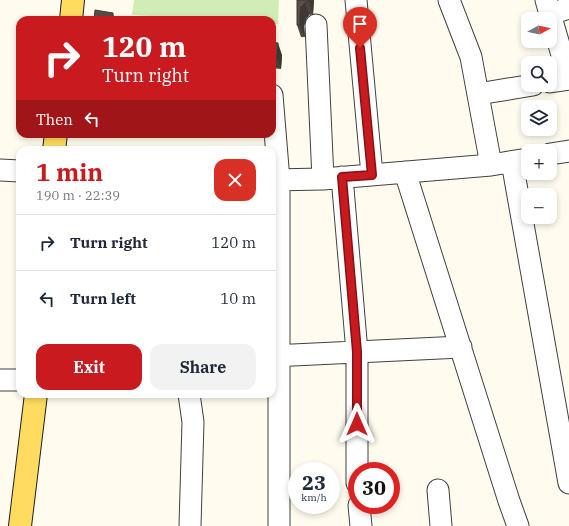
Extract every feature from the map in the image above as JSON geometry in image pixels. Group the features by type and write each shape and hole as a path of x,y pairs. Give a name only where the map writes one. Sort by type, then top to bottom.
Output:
{"main road":[{"path":"71,16 73,0"},
{"path":"80,16 82,0"},
{"path":"9,526 24,398"},
{"path":"20,526 36,398"}],"street":[{"path":"356,0 372,175"},
{"path":"449,0 471,57 491,165"},
{"path":"555,7 569,79 557,81"},
{"path":"316,25 332,178 357,352 357,462"},
{"path":"478,94 521,87"},
{"path":"557,153 569,151"},
{"path":"276,180 372,175 491,165 520,160 569,483"},
{"path":"0,170 16,171"},
{"path":"405,172 518,526"},
{"path":"276,356 461,347"},
{"path":"0,380 16,380"},
{"path":"190,398 193,422 190,526"},
{"path":"276,398 278,526"},
{"path":"438,490 441,526"},
{"path":"360,514 361,526"}],"green space":[{"path":"134,0 279,0 278,24 276,24 276,16 132,15"}],"building":[{"path":"297,0 309,0 301,7 300,25 297,25"},
{"path":"95,10 113,13 113,16 94,16"},
{"path":"276,43 278,43 276,58"}],"route":[{"path":"357,424 357,352 342,177 372,175 360,48"}]}
